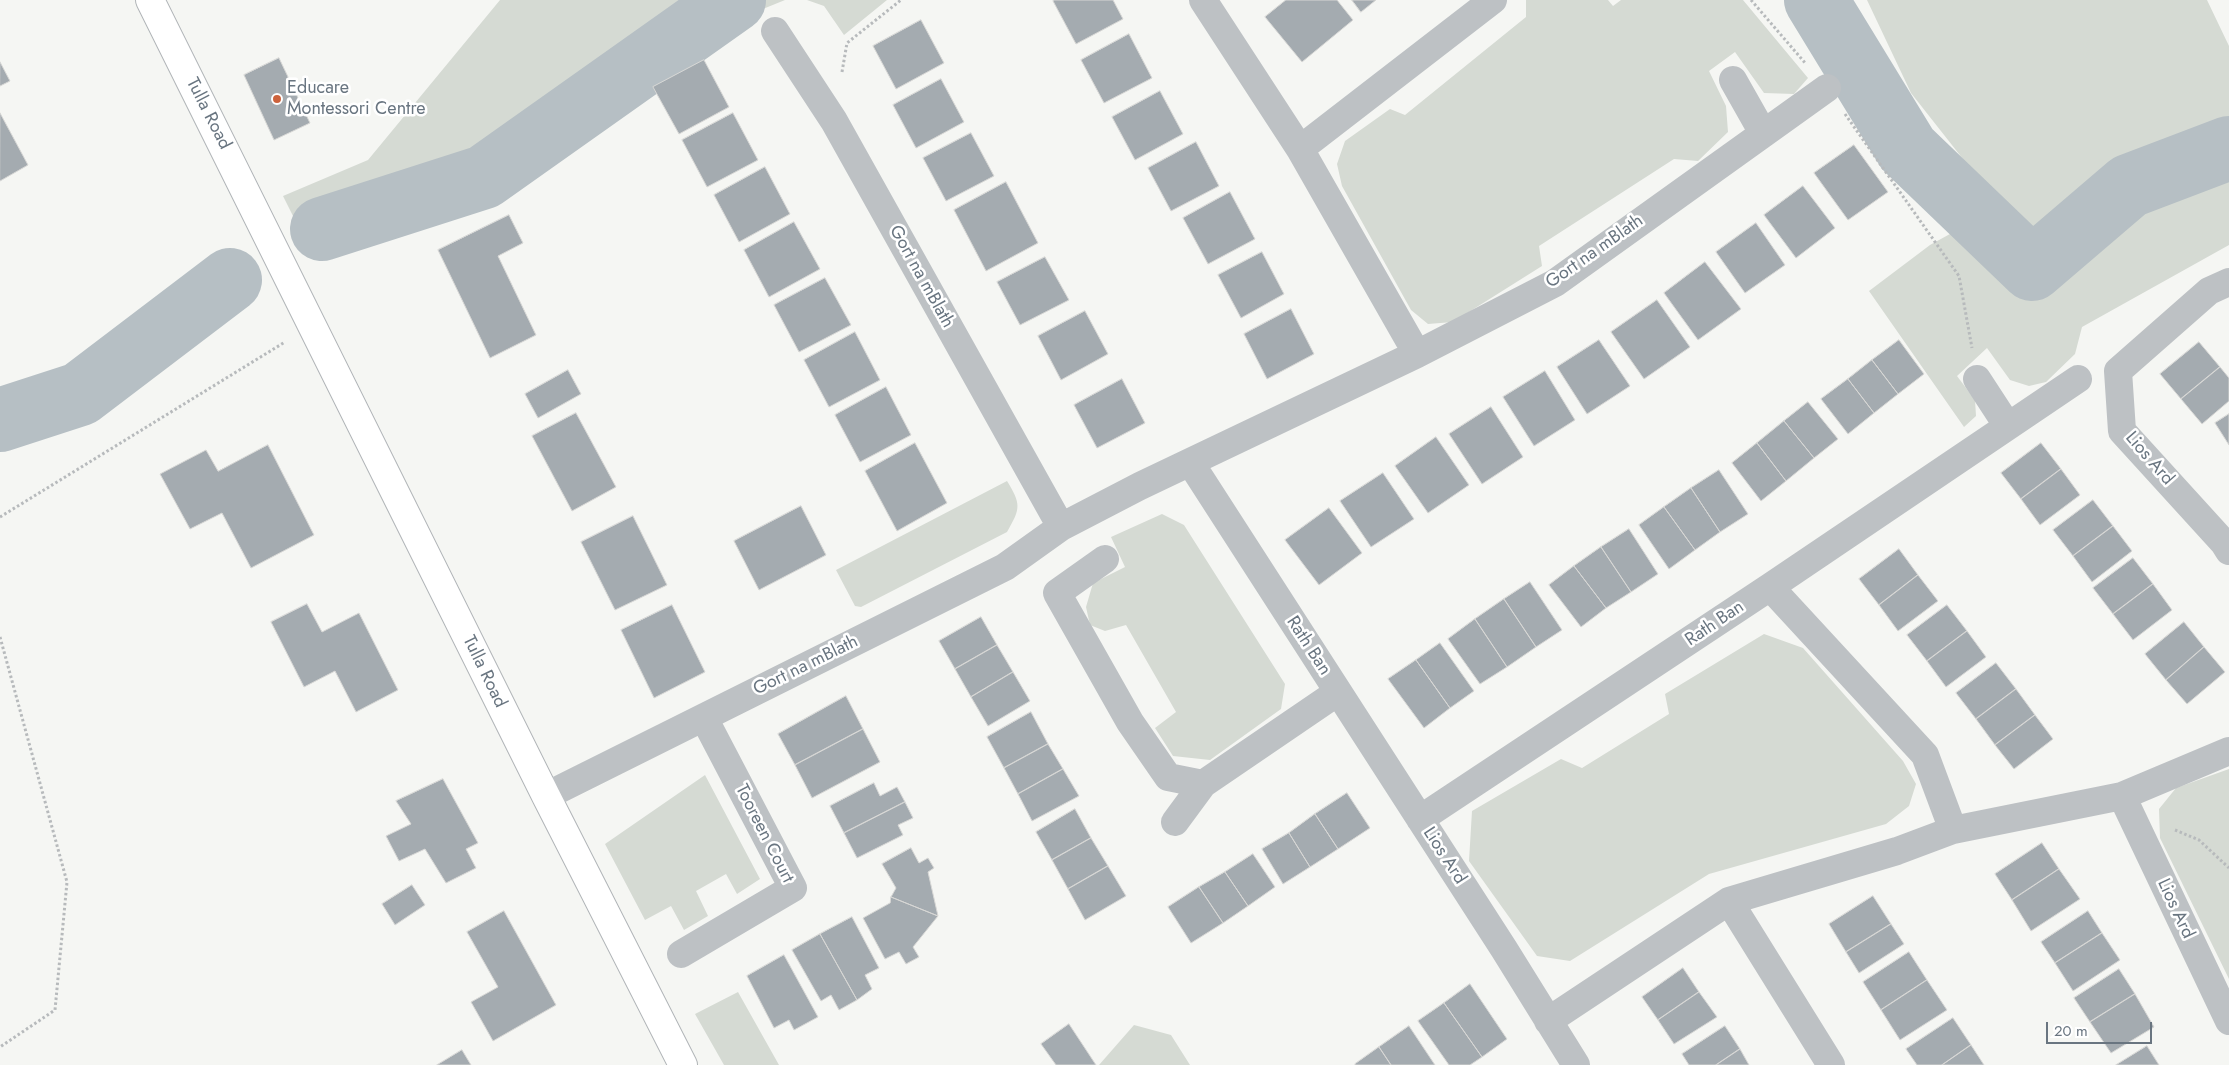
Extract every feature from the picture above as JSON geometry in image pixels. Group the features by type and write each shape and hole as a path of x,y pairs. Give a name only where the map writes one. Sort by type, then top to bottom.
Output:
{"main road":[{"name":"Tulla Road","path":"150,0 546,796 683,1065"}],"street":[{"path":"1204,0 1300,149 1417,354"},
{"path":"1300,149 1493,0"},
{"name":"Gort na mBlath","path":"775,31 834,121 1061,527"},
{"path":"1733,80 1763,132"},
{"name":"Gort na mBlath","path":"546,796 1005,567 1061,527 1190,462 1417,354 1555,283 1763,132 1827,88"},
{"name":"Lios Ard","path":"2229,282 2209,291 2118,371 2122,431 2224,543 2229,551"},
{"path":"1977,379 2007,425"},
{"name":"Rath Ban","path":"1420,819 1770,587 2007,425 2078,379"},
{"name":"Rath Ban","path":"1175,822 1203,784 1338,692 1190,462"},
{"path":"1105,559 1057,593 1130,722 1168,777 1203,784"},
{"path":"1770,587 1925,755 1953,830"},
{"name":"Lios Ard","path":"1338,692 1576,1065"},
{"name":"Tooreen Court","path":"681,954 793,888 704,718"},
{"path":"1548,1020 1729,901 1898,851 1953,830 2122,796 2229,752"},
{"name":"Lios Ard","path":"2122,796 2229,1021"},
{"path":"1729,901 1831,1065"}],"path":[{"path":"834,121 847,43 901,0"},
{"path":"1751,0 1827,88 1959,276 1977,379"},
{"path":"0,517 312,326"},
{"path":"0,637 67,882 55,1010 0,1047"},
{"path":"2140,832 2160,824 2199,840 2229,868"}],"shaded area":[{"path":"500,0 785,0 758,11 737,32 722,22 494,194 321,255 296,222 283,196 368,160"},
{"path":"807,0 887,0 844,35 824,6"},
{"path":"1526,0 1608,0 1613,6 1621,0 1743,0 1808,78 1794,94 1764,93 1735,52 1709,71 1726,106 1728,132 1698,161 1674,159 1539,246 1542,266 1453,322 1428,324 1411,310 1342,186 1337,164 1345,141 1390,109 1405,115 1526,17"},
{"path":"1867,0 2207,0 2229,46 2229,245 2082,327 2075,354 2046,382 2029,386 2010,380 1987,348 1957,376 1975,400 1976,416 1964,427 1869,291 1930,245 1959,229 1985,263 2022,234 1911,93"},
{"path":"1007,481 1015,495 1018,506 1015,517 1007,532 861,607 855,606 836,570"},
{"path":"1162,514 1184,525 1285,684 1281,709 1210,760 1173,756 1155,728 1176,712 1126,625 1105,631 1090,625 1086,607 1093,583 1125,567 1111,537"},
{"path":"1764,634 1803,648 1903,761 1916,784 1909,806 1886,824 1709,874 1570,961 1537,956 1469,861 1472,811 1561,759 1582,768 1669,714 1665,694"},
{"path":"2229,769 2229,979 2160,838 2159,809 2176,788"},
{"path":"705,775 760,879 737,894 726,874 696,891 708,916 684,930 671,906 645,920 605,844"},
{"path":"738,992 779,1065 724,1065 695,1014"},
{"path":"1134,1025 1171,1035 1190,1065 1099,1065"}],"building":[{"path":"1054,0 1113,0 1123,19 1076,44"},
{"path":"1286,0 1337,0 1353,20 1302,62 1265,17"},
{"path":"1352,0 1376,0 1361,12"},
{"path":"921,20 944,63 896,89 873,46"},
{"path":"1129,34 1152,78 1104,103 1081,60"},
{"name":"Educare Montessori Centre","path":"279,58 310,123 274,140 244,75"},
{"path":"704,60 729,107 679,134 653,87"},
{"path":"0,62 10,81 0,86"},
{"path":"941,79 964,122 916,148 893,105"},
{"path":"1160,91 1183,134 1135,160 1112,117"},
{"path":"0,113 28,165 0,181"},
{"path":"733,113 758,160 707,187 682,140"},
{"path":"971,133 994,176 946,201 923,158"},
{"path":"1196,142 1219,186 1171,211 1148,168"},
{"path":"1854,145 1888,192 1848,220 1814,173"},
{"path":"765,167 790,214 739,242 714,195"},
{"path":"1006,182 1038,243 986,271 954,210"},
{"path":"1803,186 1835,228 1796,258 1764,215"},
{"path":"1230,192 1255,239 1208,264 1183,218"},
{"path":"509,215 523,243 498,256 536,335 490,358 438,250"},
{"path":"794,222 820,269 769,297 744,250"},
{"path":"1756,223 1785,265 1745,293 1716,252"},
{"path":"1262,252 1284,294 1241,318 1218,275"},
{"path":"1045,257 1069,300 1020,325 997,282"},
{"path":"1705,262 1741,309 1698,340 1664,293"},
{"path":"825,278 851,325 799,352 774,305"},
{"path":"1657,300 1690,347 1644,379 1611,332"},
{"path":"1291,309 1314,354 1267,379 1244,334"},
{"path":"1085,311 1108,354 1061,380 1038,336"},
{"path":"855,332 880,380 829,407 804,360"},
{"path":"1599,340 1630,386 1587,414 1557,367"},
{"path":"1899,340 1924,374 1898,394 1872,360"},
{"path":"2199,342 2220,367 2181,399 2160,374"},
{"path":"1872,360 1898,394 1874,413 1848,379"},
{"path":"2220,367 2229,378 2229,401 2202,424 2181,399"},
{"path":"568,370 581,394 538,418 525,394"},
{"path":"1545,371 1575,420 1534,446 1503,397"},
{"path":"1122,379 1145,423 1097,448 1074,405"},
{"path":"1848,379 1874,413 1848,434 1821,399"},
{"path":"886,387 911,435 860,462 835,415"},
{"path":"1808,402 1838,439 1814,458 1784,421"},
{"path":"1491,407 1523,457 1482,484 1449,434"},
{"path":"576,413 616,487 572,511 532,436"},
{"path":"2229,414 2229,445 2215,423"},
{"path":"1784,421 1814,458 1786,481 1757,443"},
{"path":"1436,437 1469,485 1428,513 1395,466"},
{"path":"915,443 947,503 897,531 865,471"},
{"path":"1757,443 1786,481 1761,501 1732,463"},
{"path":"2041,443 2061,469 2021,499 2001,473"},
{"path":"268,445 314,535 251,568 222,513 190,529 160,474 206,450 218,471"},
{"path":"2061,469 2080,495 2040,525 2021,499"},
{"path":"1719,470 1748,514 1720,532 1691,488"},
{"path":"1383,473 1414,519 1371,547 1340,501"},
{"path":"1691,488 1720,532 1695,550 1664,507"},
{"path":"2093,500 2113,526 2073,556 2053,530"},
{"path":"801,506 826,555 759,590 734,541"},
{"path":"1664,507 1695,550 1669,569 1639,525"},
{"path":"1329,508 1362,553 1319,585 1285,540"},
{"path":"633,516 667,585 615,610 581,542"},
{"path":"2113,526 2132,551 2092,582 2073,556"},
{"path":"1629,529 1658,574 1631,592 1601,547"},
{"path":"1601,547 1631,592 1606,608 1574,566"},
{"path":"1899,549 1918,575 1879,605 1859,579"},
{"path":"2133,558 2153,584 2113,614 2093,588"},
{"path":"1574,566 1606,608 1581,627 1549,585"},
{"path":"1918,575 1938,601 1898,631 1879,605"},
{"path":"1530,582 1562,630 1536,647 1504,599"},
{"path":"2153,584 2172,610 2133,640 2113,614"},
{"path":"1504,599 1536,647 1507,667 1475,619"},
{"path":"307,604 322,632 359,613 398,690 356,712 335,671 304,687 271,622"},
{"path":"672,605 705,672 654,698 621,630"},
{"path":"1947,605 1967,631 1927,661 1907,635"},
{"path":"981,617 997,645 955,669 939,641"},
{"path":"1475,619 1507,667 1480,684 1448,639"},
{"path":"2184,622 2204,647 2166,680 2145,654"},
{"path":"1967,631 1986,657 1946,687 1927,661"},
{"path":"1440,643 1474,691 1450,708 1416,660"},
{"path":"997,645 1013,672 971,697 955,669"},
{"path":"2204,647 2225,672 2187,704 2166,680"},
{"path":"1416,660 1450,708 1424,728 1388,679"},
{"path":"1996,663 2016,689 1976,719 1956,693"},
{"path":"1013,672 1030,701 988,726 971,697"},
{"path":"2016,689 2035,715 1995,745 1976,719"},
{"path":"846,696 863,729 795,765 778,734"},
{"path":"1031,712 1048,744 1004,768 987,737"},
{"path":"2035,715 2053,739 2014,769 1995,745"},
{"path":"863,729 880,762 812,798 795,765"},
{"path":"1048,744 1063,769 1018,794 1004,768"},
{"path":"1063,769 1079,796 1032,821 1018,794"},
{"path":"443,779 478,843 466,849 476,868 446,883 425,849 399,861 386,836 411,824 396,801"},
{"path":"874,783 880,796 897,787 905,802 844,833 830,806"},
{"path":"1347,793 1370,828 1338,849 1315,814"},
{"path":"905,802 913,818 898,825 903,835 857,858 844,833"},
{"path":"1075,809 1091,838 1052,860 1036,832"},
{"path":"1315,814 1338,849 1310,867 1289,833"},
{"path":"1289,833 1310,867 1283,884 1262,849"},
{"path":"1091,838 1108,866 1068,889 1052,860"},
{"path":"2042,843 2059,869 2012,900 1995,874"},
{"path":"911,848 919,863 928,858 934,868 928,872 938,916 891,897 896,888 882,864"},
{"path":"1253,854 1275,887 1248,906 1225,872"},
{"path":"1108,866 1126,896 1085,920 1068,889"},
{"path":"2059,869 2080,899 2031,931 2012,900"},
{"path":"1225,872 1248,906 1223,923 1199,887"},
{"path":"412,885 425,905 395,925 382,904"},
{"path":"1199,887 1223,923 1191,943 1168,907"},
{"path":"1873,896 1891,924 1846,952 1829,924"},
{"path":"891,897 938,916 913,947 919,957 906,964 899,952 885,959 863,918 890,903"},
{"path":"504,911 556,1005 493,1041 471,1002 498,987 467,932"},
{"path":"2088,911 2102,933 2055,963 2041,942"},
{"path":"852,917 879,968 865,975 872,989 857,1000 820,934"},
{"path":"1891,924 1904,944 1859,973 1846,952"},
{"path":"2102,933 2120,960 2073,991 2055,963"},
{"path":"820,934 857,1000 839,1010 831,995 821,1001 792,950"},
{"path":"1909,952 1927,980 1881,1010 1863,982"},
{"path":"784,955 818,1017 794,1030 789,1020 774,1028 747,976"},
{"path":"1683,968 1699,992 1658,1020 1642,997"},
{"path":"2119,969 2135,994 2090,1022 2074,998"},
{"path":"1927,980 1947,1010 1900,1040 1881,1010"},
{"path":"1470,984 1507,1039 1482,1057 1444,1003"},
{"path":"1699,992 1717,1017 1674,1044 1658,1020"},
{"path":"2135,994 2154,1027 2111,1053 2090,1022"},
{"path":"1444,1003 1482,1057 1470,1065 1449,1065 1418,1021"},
{"path":"1953,1018 1971,1045 1942,1065 1917,1065 1906,1049"},
{"path":"1069,1024 1096,1065 1056,1065 1041,1044"},
{"path":"1409,1026 1435,1065 1391,1065 1379,1047"},
{"path":"1725,1026 1740,1049 1716,1065 1689,1065 1682,1054"},
{"path":"1971,1045 1984,1065 1942,1065"},
{"path":"2147,1046 2159,1065 2116,1065"},
{"path":"1379,1047 1391,1065 1355,1065 1355,1064"},
{"path":"1740,1049 1749,1065 1716,1065"},
{"path":"462,1050 471,1065 437,1065"}],"waterway":[{"path":"322,229 484,177 734,0"},
{"path":"1816,0 1907,149 2032,269 2129,186 2229,148"},
{"path":"0,420 80,394 230,280"}],"place":[{"name":"Educare Montessori Centre","path":"277,99"}]}
